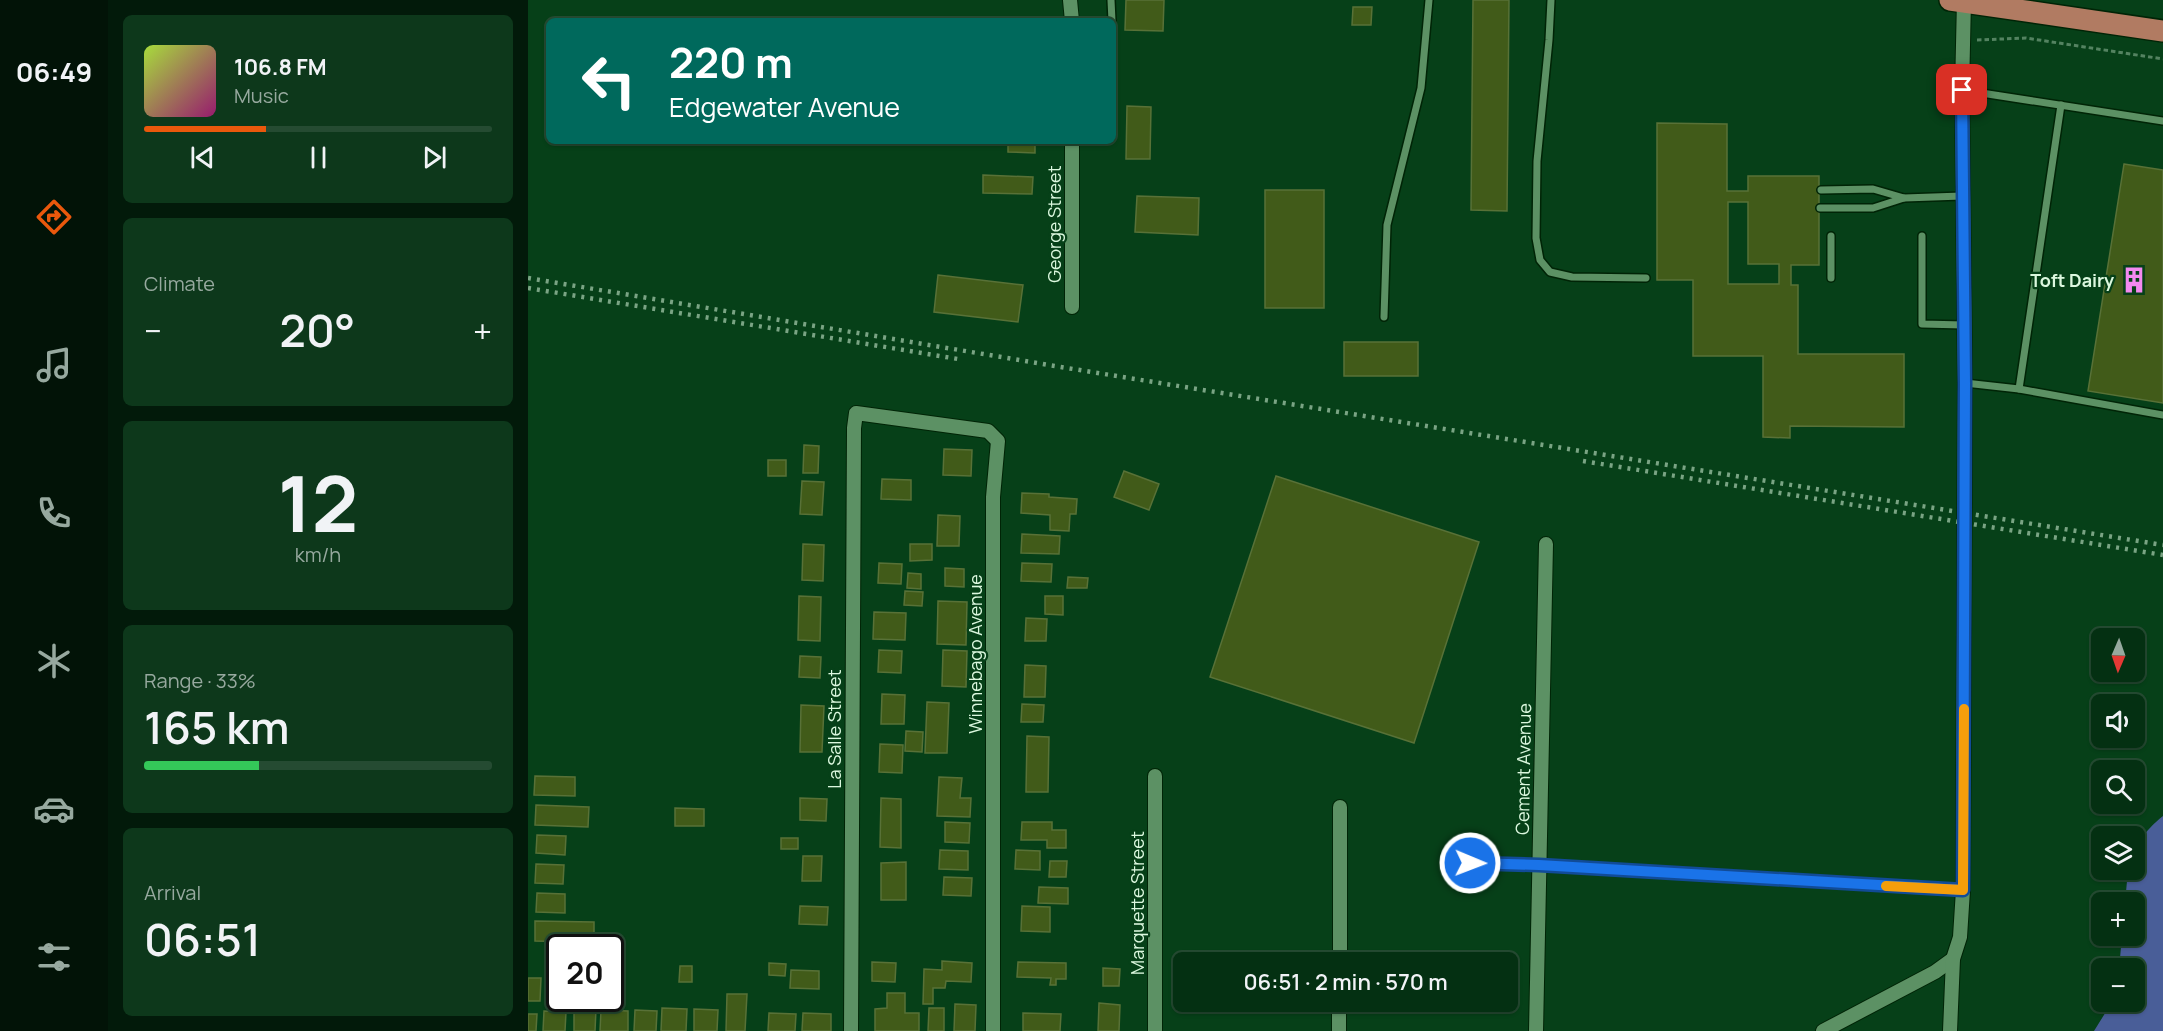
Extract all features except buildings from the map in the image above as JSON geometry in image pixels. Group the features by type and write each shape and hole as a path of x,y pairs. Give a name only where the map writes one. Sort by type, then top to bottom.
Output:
{"main road":[{"path":"1959,1 2163,31"}],"street":[{"path":"1070,0 1072,18"},
{"path":"1950,1031 1953,959 1960,938 1963,890 1965,383 1959,1"},
{"name":"George Street","path":"1072,144 1072,307"},
{"name":"Winnebago Avenue","path":"854,428 856,412 987,431 998,441 993,496 993,1031"},
{"name":"La Salle Street","path":"851,1031 854,428"},
{"name":"Cement Avenue","path":"1536,1031 1546,544"},
{"name":"Marquette Street","path":"1155,776 1155,1031"},
{"path":"1340,807 1340,952"},
{"path":"1823,1031 1935,972 1953,959"},
{"path":"1339,1012 1339,1031"}],"lane":[{"path":"1112,0 1112,18"},
{"path":"1384,317 1387,225 1421,88 1429,0"},
{"path":"1551,0 1537,161 1536,238 1540,260 1550,272 1572,277 1646,278"},
{"path":"1962,90 2163,121"},
{"path":"2019,389 2061,105"},
{"path":"1821,190 1873,189 1904,198"},
{"path":"1821,208 1873,208 1904,198 1962,196"},
{"path":"1831,236 1831,278"},
{"path":"1922,236 1922,324 1964,325"},
{"path":"1965,383 2019,389 2163,415"},
{"path":"1470,863 1963,890"}],"path":[{"path":"1985,39 2026,38 2163,59"}],"water":[{"path":"2163,816 2163,1031 2094,1031 2106,1012 2145,1012 2145,958 2120,958 2121,946 2145,946 2145,892 2126,892 2127,880 2145,880 2145,834"}],"railway":[{"path":"528,278 1067,368 2163,545"},
{"path":"528,288 958,359"},
{"path":"1583,461 2163,555"}],"slow traffic":[{"path":"1886,886 1963,890 1964,709"}],"place":[{"name":"Toft Dairy","path":"2134,280"}],"route":[{"path":"1470,863 1963,890 1965,383 1962,90"}]}
